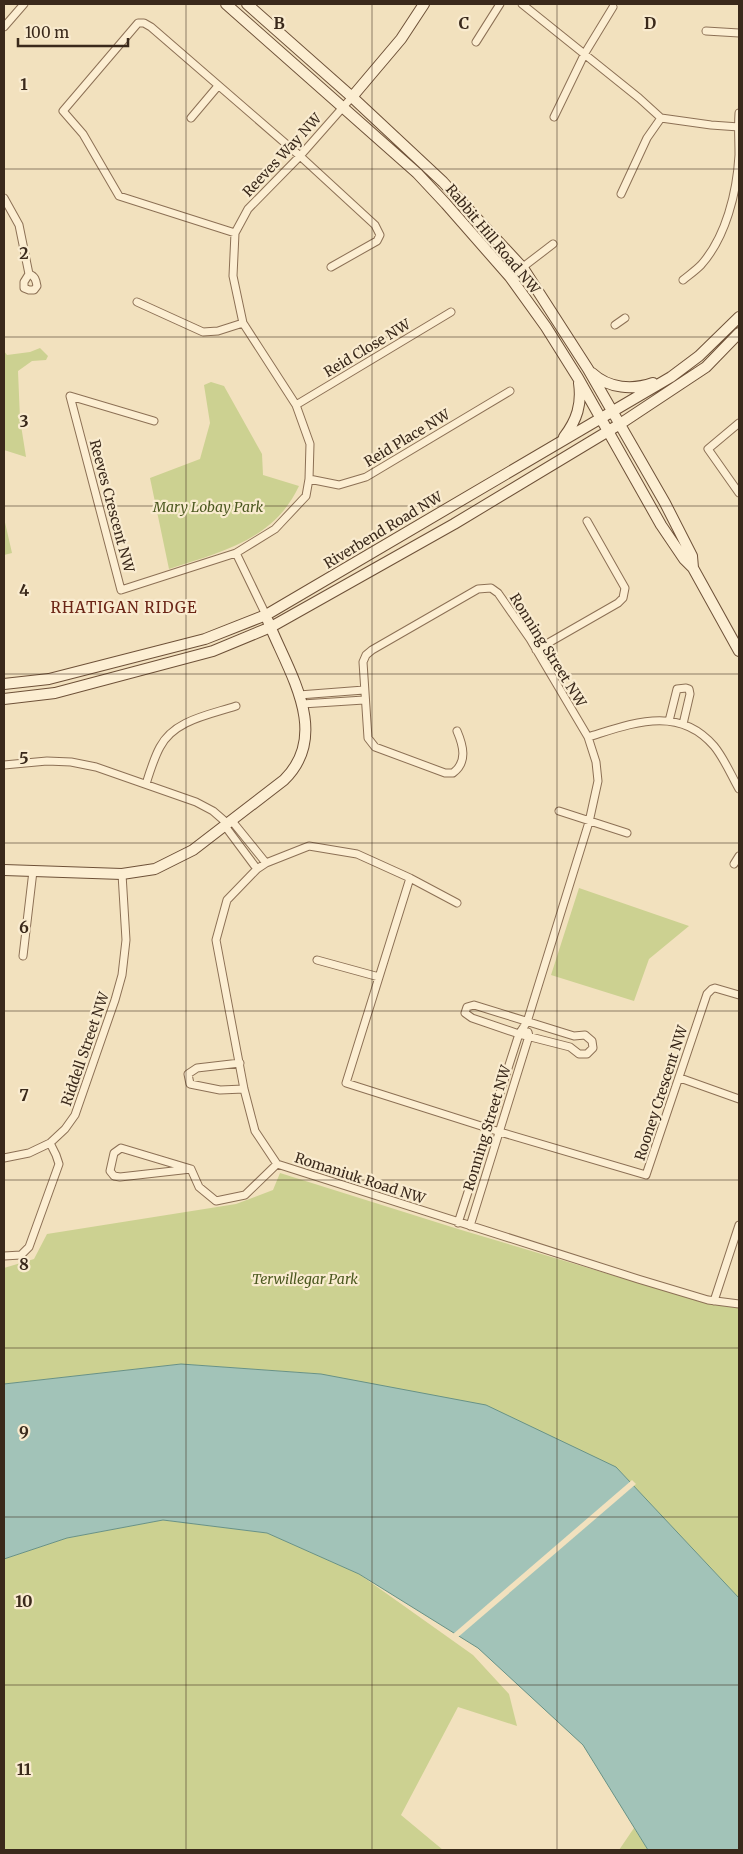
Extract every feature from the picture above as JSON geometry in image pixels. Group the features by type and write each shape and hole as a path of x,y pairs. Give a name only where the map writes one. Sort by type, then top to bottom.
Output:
{"main road":[{"name":"Rabbit Hill Road NW","path":"226,4 417,173 510,277 546,327 578,378 661,524 684,559 694,568"},
{"name":"Rabbit Hill Road NW","path":"248,4 443,182 523,268 588,369 620,424 684,538 692,556 694,568 739,651"},
{"path":"352,97 401,39 424,4"},
{"name":"Riverbend Road NW","path":"4,684 49,679 205,639 266,616 445,508 671,377 699,356 739,317"},
{"name":"Riverbend Road NW","path":"4,700 55,693 213,651 271,627 454,524 609,431 706,367 739,333"},
{"path":"588,369 597,378 617,387 643,386 671,377"},
{"path":"561,442 572,426 580,404 578,378"},
{"path":"4,870 122,874 155,869 193,850 278,785 295,767 302,751 306,731 301,699 266,616"}],"street":[{"path":"4,27 24,4"},
{"path":"476,42 500,4"},
{"path":"522,4 661,118 711,125 739,126"},
{"path":"554,117 584,53 613,7"},
{"path":"235,233 119,196 83,134 63,111 136,26 141,23 151,27 300,156 375,226 380,235 377,241 331,267"},
{"path":"706,31 739,33"},
{"path":"191,118 218,86"},
{"name":"Reeves Way NW","path":"236,553 275,529 295,510 306,496 309,479 310,444 296,405 243,323 232,276 235,233 248,209 300,156 352,97"},
{"path":"683,280 700,265 713,248 723,228 735,185 739,154 739,113"},
{"path":"621,194 647,138 661,118"},
{"path":"4,198 19,225 29,274"},
{"path":"510,277 553,244"},
{"path":"138,302 203,332 218,331 243,323"},
{"name":"Reid Close NW","path":"296,405 451,312"},
{"path":"615,325 625,318"},
{"name":"Reid Place NW","path":"309,479 339,485 366,477 510,391"},
{"name":"Reeves Crescent NW","path":"154,421 70,396 121,590 236,553"},
{"path":"739,423 708,449 739,493"},
{"path":"536,650 618,603 623,598 625,588 587,521"},
{"path":"236,553 266,616"},
{"name":"Ronning Street NW","path":"457,731 463,753 456,771 453,773 378,749 372,745 368,738 363,662 369,652 483,588 491,588 498,594 536,650 588,737 596,762 598,781 589,822 527,1022 519,1034 490,1129 458,1223"},
{"path":"669,721 677,689 686,688 689,689 690,694 683,724"},
{"path":"301,699 364,690"},
{"path":"301,699 364,700"},
{"path":"146,784 160,746 173,730 192,720 236,706"},
{"path":"588,737 642,721 669,721 683,724 699,733 713,745 739,789"},
{"path":"4,766 47,761 77,763 96,767 196,802 213,811 228,824 266,863"},
{"path":"559,811 627,833"},
{"path":"228,824 257,869"},
{"name":"Romaniuk Road NW","path":"457,903 410,878 357,854 309,846 266,863 257,869 227,900 216,940 244,1089 255,1131 277,1164 458,1223"},
{"path":"734,864 739,856"},
{"path":"24,956 33,871"},
{"name":"Riddell Street NW","path":"4,1158 29,1153 50,1143 65,1130 75,1115 119,988 126,940 122,874"},
{"path":"410,878 346,1083 500,1132"},
{"path":"317,960 379,977"},
{"name":"Rooney Crescent NW","path":"500,1132 646,1175 709,991 719,988 739,995"},
{"path":"474,1005 527,1022 574,1036 585,1036 592,1041 592,1048 587,1054 579,1054 570,1047 519,1034 472,1018 465,1013 467,1006 474,1005"},
{"name":"Ronning Street NW","path":"470,1226 528,1036 527,1022"},
{"path":"240,1063 197,1068 188,1074 190,1084 220,1090 244,1089"},
{"path":"680,1078 739,1099"},
{"path":"4,1256 21,1256 29,1247 58,1164 58,1159 50,1143"},
{"path":"121,1148 191,1169 120,1177 114,1176 110,1171 114,1153 121,1148"},
{"path":"191,1169 198,1187 216,1201 245,1195 277,1164"},
{"path":"458,1223 638,1280 714,1301 739,1304"},
{"path":"714,1301 739,1225"}],"green space":[{"path":"40,348 48,356 46,360 32,361 18,371 20,419 26,457 4,450 4,351 7,355 30,352"},
{"name":"Mary Lobay Park","path":"211,382 224,386 262,454 263,475 299,486 288,504 261,532 226,550 169,569 150,478 200,459 210,423 204,385"},
{"path":"4,518 12,553 4,555"},
{"path":"579,888 689,926 649,959 634,1001 551,975"},
{"name":"Terwillegar Park","path":"280,1173 458,1229 712,1305 739,1306 739,1598 616,1467 321,1374 181,1364 4,1384 4,1268 34,1259 47,1234 236,1204 273,1190"},
{"path":"163,1520 267,1533 359,1574 473,1655 509,1694 517,1726 458,1707 401,1815 443,1850 4,1850 4,1559 67,1538"},
{"path":"634,1828 648,1850 619,1850"}],"water":[{"path":"181,1364 321,1374 486,1405 616,1467 739,1598 739,1850 648,1850 583,1745 478,1648 359,1574 267,1533 163,1520 67,1538 4,1559 4,1384"}],"pier":[{"path":"632,1480 636,1484 457,1638 452,1635"}],"district":[{"name":"RHATIGAN RIDGE","path":"124,607"}]}
